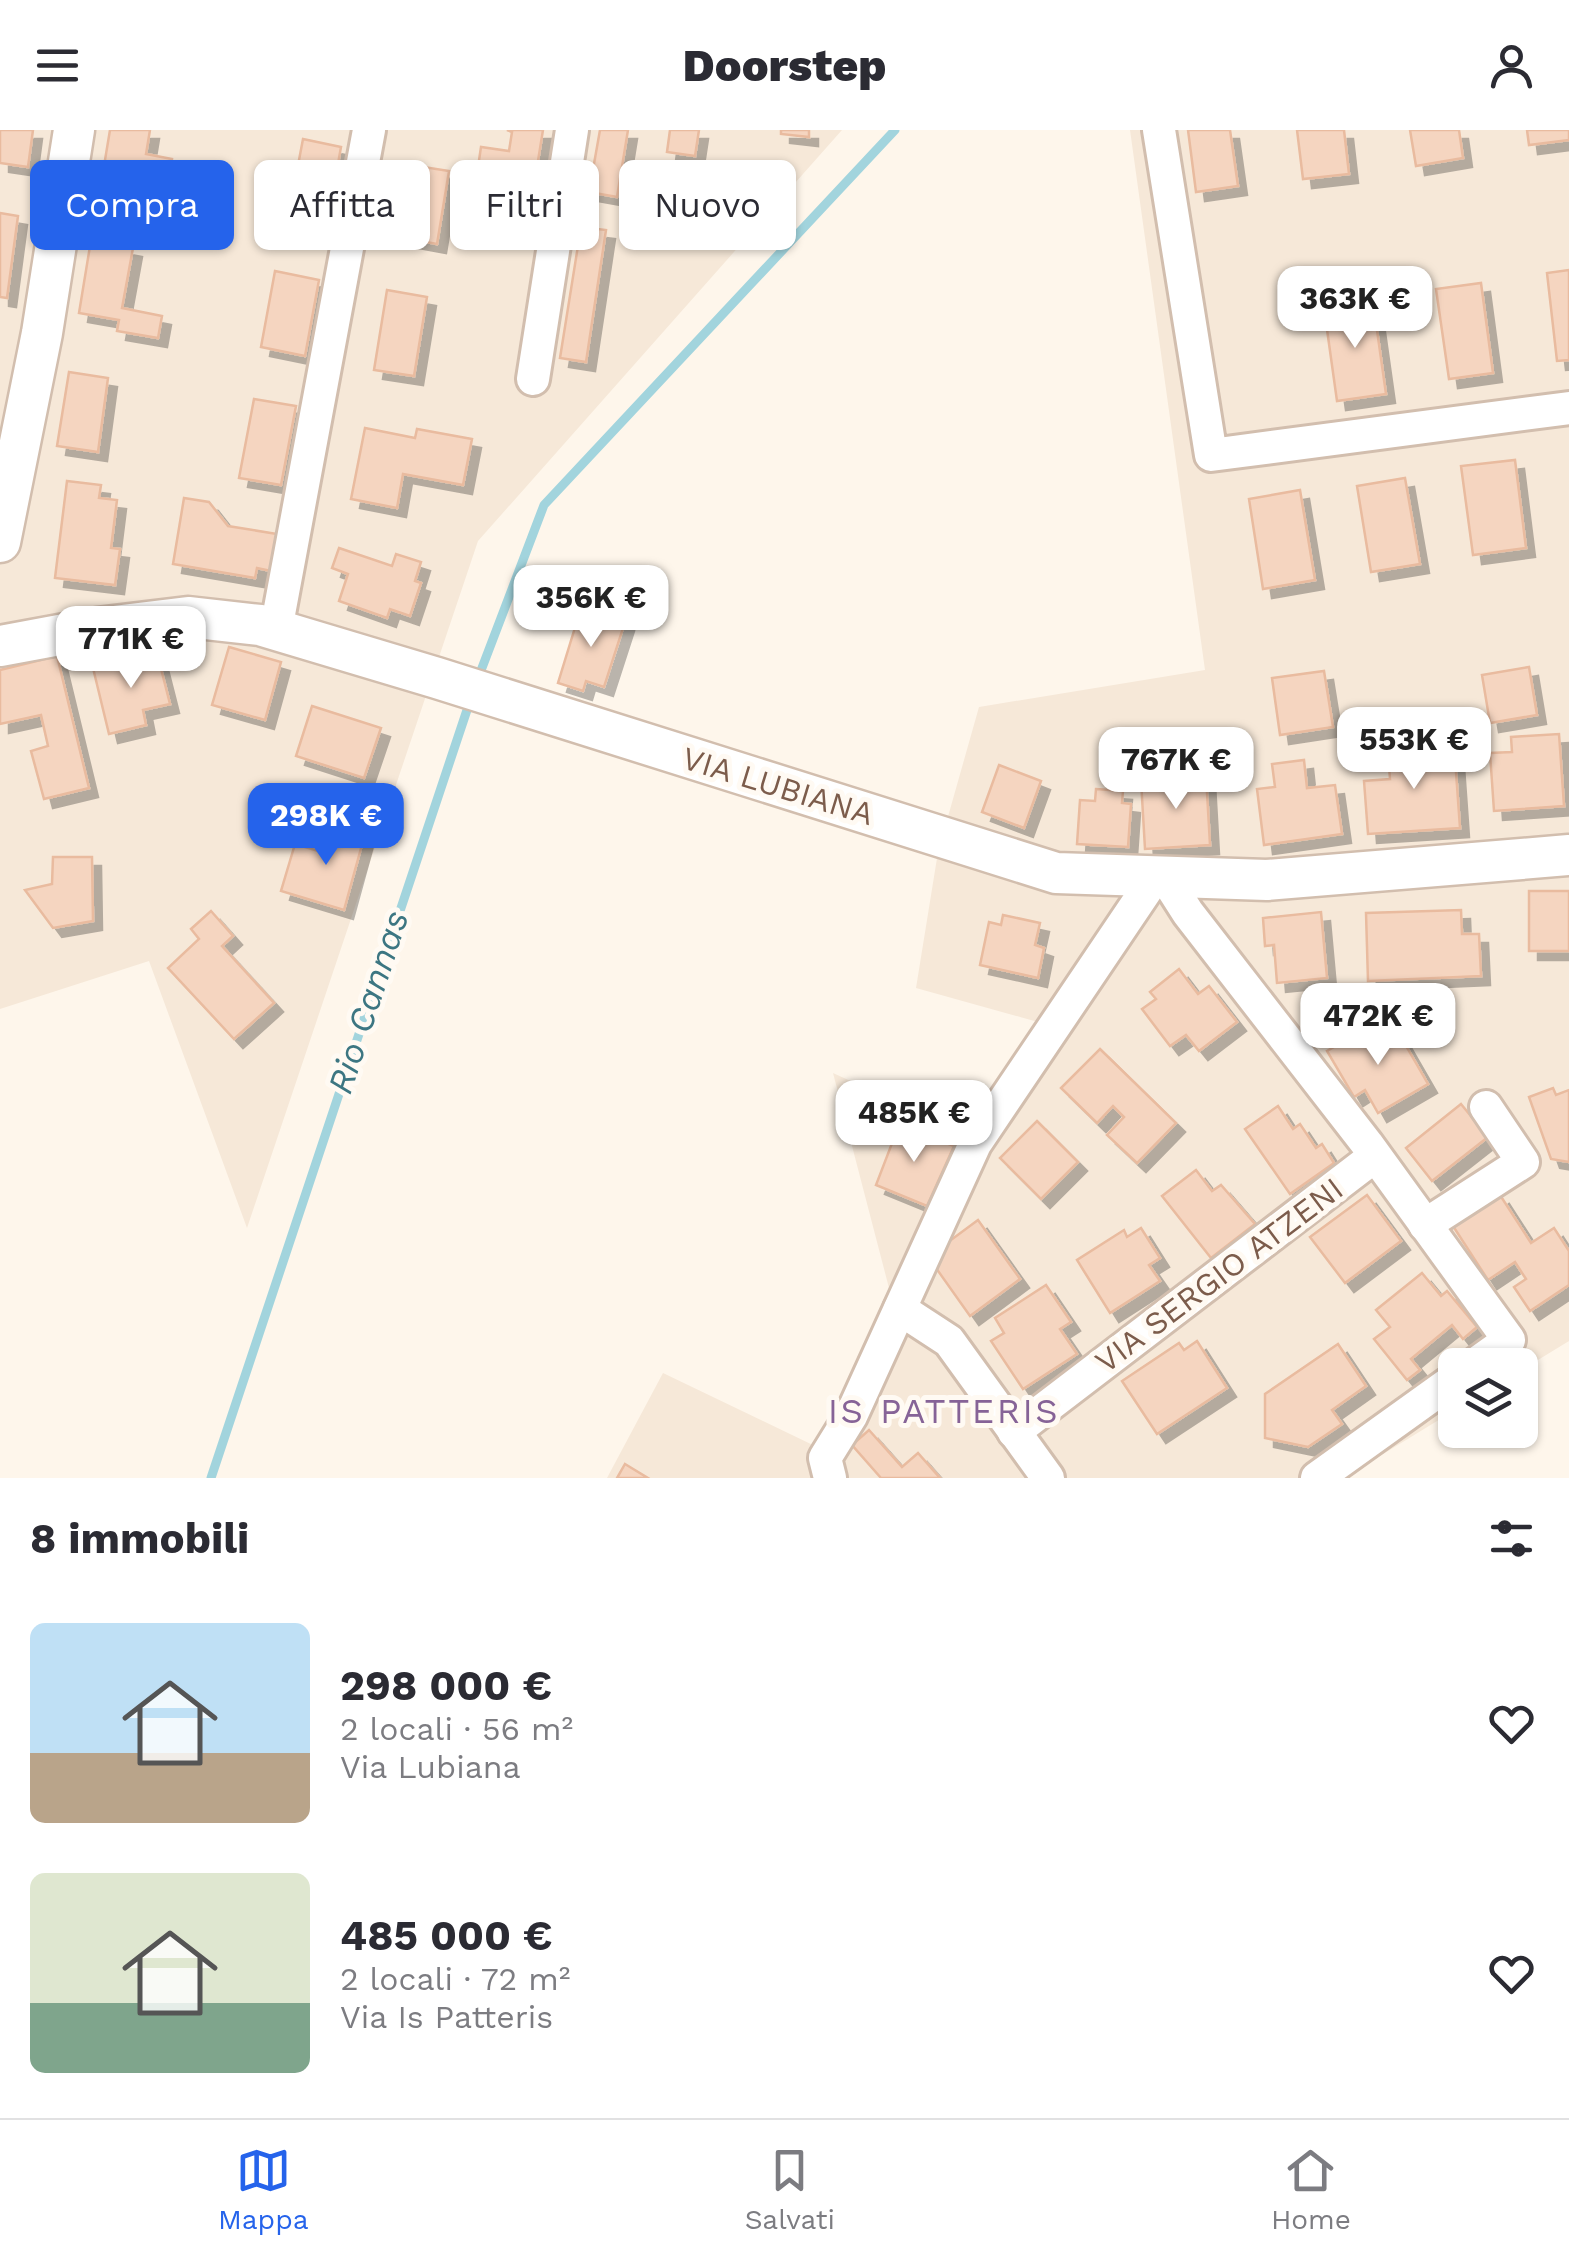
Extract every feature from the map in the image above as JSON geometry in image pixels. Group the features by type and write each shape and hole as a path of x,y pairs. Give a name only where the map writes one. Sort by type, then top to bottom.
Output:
{"street":[{"path":"0,542 42,333 74,130"},
{"path":"276,630 369,130"},
{"path":"533,379 572,130"},
{"path":"1159,130 1211,455 1569,408"},
{"name":"VIA LUBIANA","path":"0,646 188,616 260,625 1056,874 1267,880 1569,854"},
{"path":"827,1468 975,1144 1160,877 1426,1225 1508,1340 1497,1348"},
{"path":"1426,1225 1523,1162 1486,1107"},
{"name":"VIA SERGIO ATZENI","path":"1014,1432 1375,1156"},
{"path":"900,1309 949,1341 1048,1478"},
{"path":"1317,1478 1438,1390"}],"shaded area":[{"path":"0,130 842,130 796,182 796,160 619,160 619,250 736,250 478,541 247,1228 149,961 0,1009"},
{"path":"1130,130 1569,130 1569,1341 1538,1360 1538,1348 1438,1348 1438,1420 1344,1478 607,1478 663,1373 817,1447 889,1288 833,1073 964,1133 1038,1022 916,988 938,852 979,707 1205,670"}],"building":[{"path":"0,130 33,130 28,167 0,163"},
{"path":"110,130 150,130 146,154 172,159 172,160 105,160"},
{"path":"507,130 543,130 538,160 479,160 481,147 509,151 512,132"},
{"path":"600,130 628,130 623,160 619,160 617,197 599,194 599,160 595,160"},
{"path":"670,130 699,130 695,156 667,152"},
{"path":"781,130 809,130 809,137 781,134"},
{"path":"1188,130 1230,130 1238,186 1196,192"},
{"path":"1297,130 1344,130 1349,174 1303,179"},
{"path":"1410,130 1459,130 1463,158 1416,166"},
{"path":"1527,130 1569,130 1569,140 1529,145"},
{"path":"303,139 341,147 339,160 299,160"},
{"path":"430,168 449,171 437,244 430,243"},
{"path":"0,213 18,216 7,298 0,297"},
{"path":"599,229 606,230 586,362 560,358 577,250 599,250"},
{"path":"89,250 133,250 122,308 162,316 158,338 117,331 119,320 79,313"},
{"path":"1569,270 1569,360 1557,361 1547,273"},
{"path":"275,271 319,280 305,356 261,347"},
{"path":"1481,283 1493,373 1449,379 1436,289"},
{"path":"387,290 427,297 414,376 374,370"},
{"path":"1373,302 1386,394 1337,401 1324,308"},
{"path":"69,372 108,378 98,452 57,446"},
{"path":"254,399 296,406 281,485 239,478"},
{"path":"365,428 415,438 417,429 472,439 463,485 403,474 397,508 351,499"},
{"path":"1515,460 1526,548 1473,555 1461,466"},
{"path":"1405,478 1420,564 1371,572 1357,486"},
{"path":"67,481 101,485 99,498 117,500 111,548 120,549 115,585 55,578"},
{"path":"1300,490 1315,580 1263,589 1249,499"},
{"path":"184,498 209,502 228,526 277,534 271,571 257,568 255,578 173,564"},
{"path":"339,548 392,566 396,554 421,562 415,581 421,583 410,616 390,609 387,618 339,601 348,574 332,568"},
{"path":"581,608 625,622 604,687 586,681 583,691 558,683"},
{"path":"229,647 281,662 265,720 212,705"},
{"path":"157,653 170,704 143,710 146,725 109,734 93,668"},
{"path":"57,656 89,788 44,799 31,751 48,746 41,715 0,724 0,670"},
{"path":"1529,667 1537,715 1490,723 1482,675"},
{"path":"1324,671 1333,727 1280,735 1272,678"},
{"path":"312,706 381,728 364,778 296,756"},
{"path":"1559,734 1564,806 1494,811 1490,753 1512,752 1511,737"},
{"path":"1410,739 1411,754 1436,752 1436,745 1454,744 1460,828 1368,834 1364,781 1390,779 1387,741"},
{"path":"1304,760 1307,788 1335,785 1342,834 1264,845 1257,789 1275,787 1272,764"},
{"path":"999,765 1041,781 1024,828 982,812"},
{"path":"1206,775 1210,845 1145,849 1141,780"},
{"path":"1096,789 1123,791 1122,803 1131,804 1128,847 1077,844 1080,800 1095,801"},
{"path":"340,823 366,830 344,910 281,891 295,844 318,851 322,835 335,839"},
{"path":"53,857 92,857 93,921 53,928 25,890 52,884"},
{"path":"1529,891 1569,891 1569,951 1529,951"},
{"path":"1461,910 1462,934 1479,934 1481,976 1368,981 1366,913"},
{"path":"211,911 233,936 222,946 274,1003 234,1039 168,968 199,939 191,929"},
{"path":"1321,912 1327,978 1277,983 1274,945 1265,946 1263,918"},
{"path":"1003,915 1040,923 1035,945 1044,948 1038,978 980,965 989,922 1001,925"},
{"path":"1179,969 1198,994 1209,986 1237,1022 1199,1051 1186,1035 1170,1046 1142,1009 1156,999 1150,992"},
{"path":"1369,1027 1378,1044 1398,1032 1428,1084 1378,1113 1365,1090 1354,1097 1327,1051"},
{"path":"1100,1049 1176,1123 1137,1163 1107,1135 1124,1117 1113,1106 1097,1123 1061,1088"},
{"path":"1553,1088 1556,1095 1569,1090 1569,1162 1551,1159 1529,1097"},
{"path":"1461,1104 1488,1137 1432,1181 1406,1148"},
{"path":"1278,1106 1293,1129 1300,1124 1316,1148 1322,1144 1334,1163 1290,1194 1245,1129"},
{"path":"1037,1121 1078,1162 1041,1199 1000,1158"},
{"path":"899,1125 954,1146 927,1206 876,1185"},
{"path":"1196,1170 1212,1191 1221,1185 1255,1224 1211,1258 1162,1196"},
{"path":"1367,1195 1401,1241 1345,1283 1310,1237"},
{"path":"1500,1195 1531,1243 1554,1228 1569,1251 1569,1285 1530,1311 1514,1287 1526,1279 1515,1262 1488,1280 1453,1226"},
{"path":"978,1220 1020,1279 970,1316 931,1261 936,1251"},
{"path":"1141,1228 1160,1258 1149,1265 1160,1281 1110,1313 1077,1260 1124,1230 1127,1237"},
{"path":"1422,1273 1441,1296 1447,1291 1477,1327 1463,1339 1452,1325 1411,1359 1420,1370 1407,1380 1374,1339 1390,1327 1376,1310"},
{"path":"1046,1285 1071,1322 1060,1329 1077,1354 1023,1389 991,1341 1004,1333 995,1318"},
{"path":"1197,1341 1227,1388 1157,1434 1122,1381 1179,1343 1184,1350"},
{"path":"1338,1344 1366,1386 1332,1410 1342,1424 1308,1447 1265,1438 1265,1394"},
{"path":"869,1430 902,1467 918,1453 940,1478 881,1478 852,1445"},
{"path":"625,1464 648,1478 617,1478"}],"waterway":[{"name":"Rio Cannas","path":"477,681 544,505 895,130"},
{"name":"Rio Cannas","path":"211,1478 470,701"}],"district":[{"name":"IS PATTERIS","path":"944,1411"}]}
